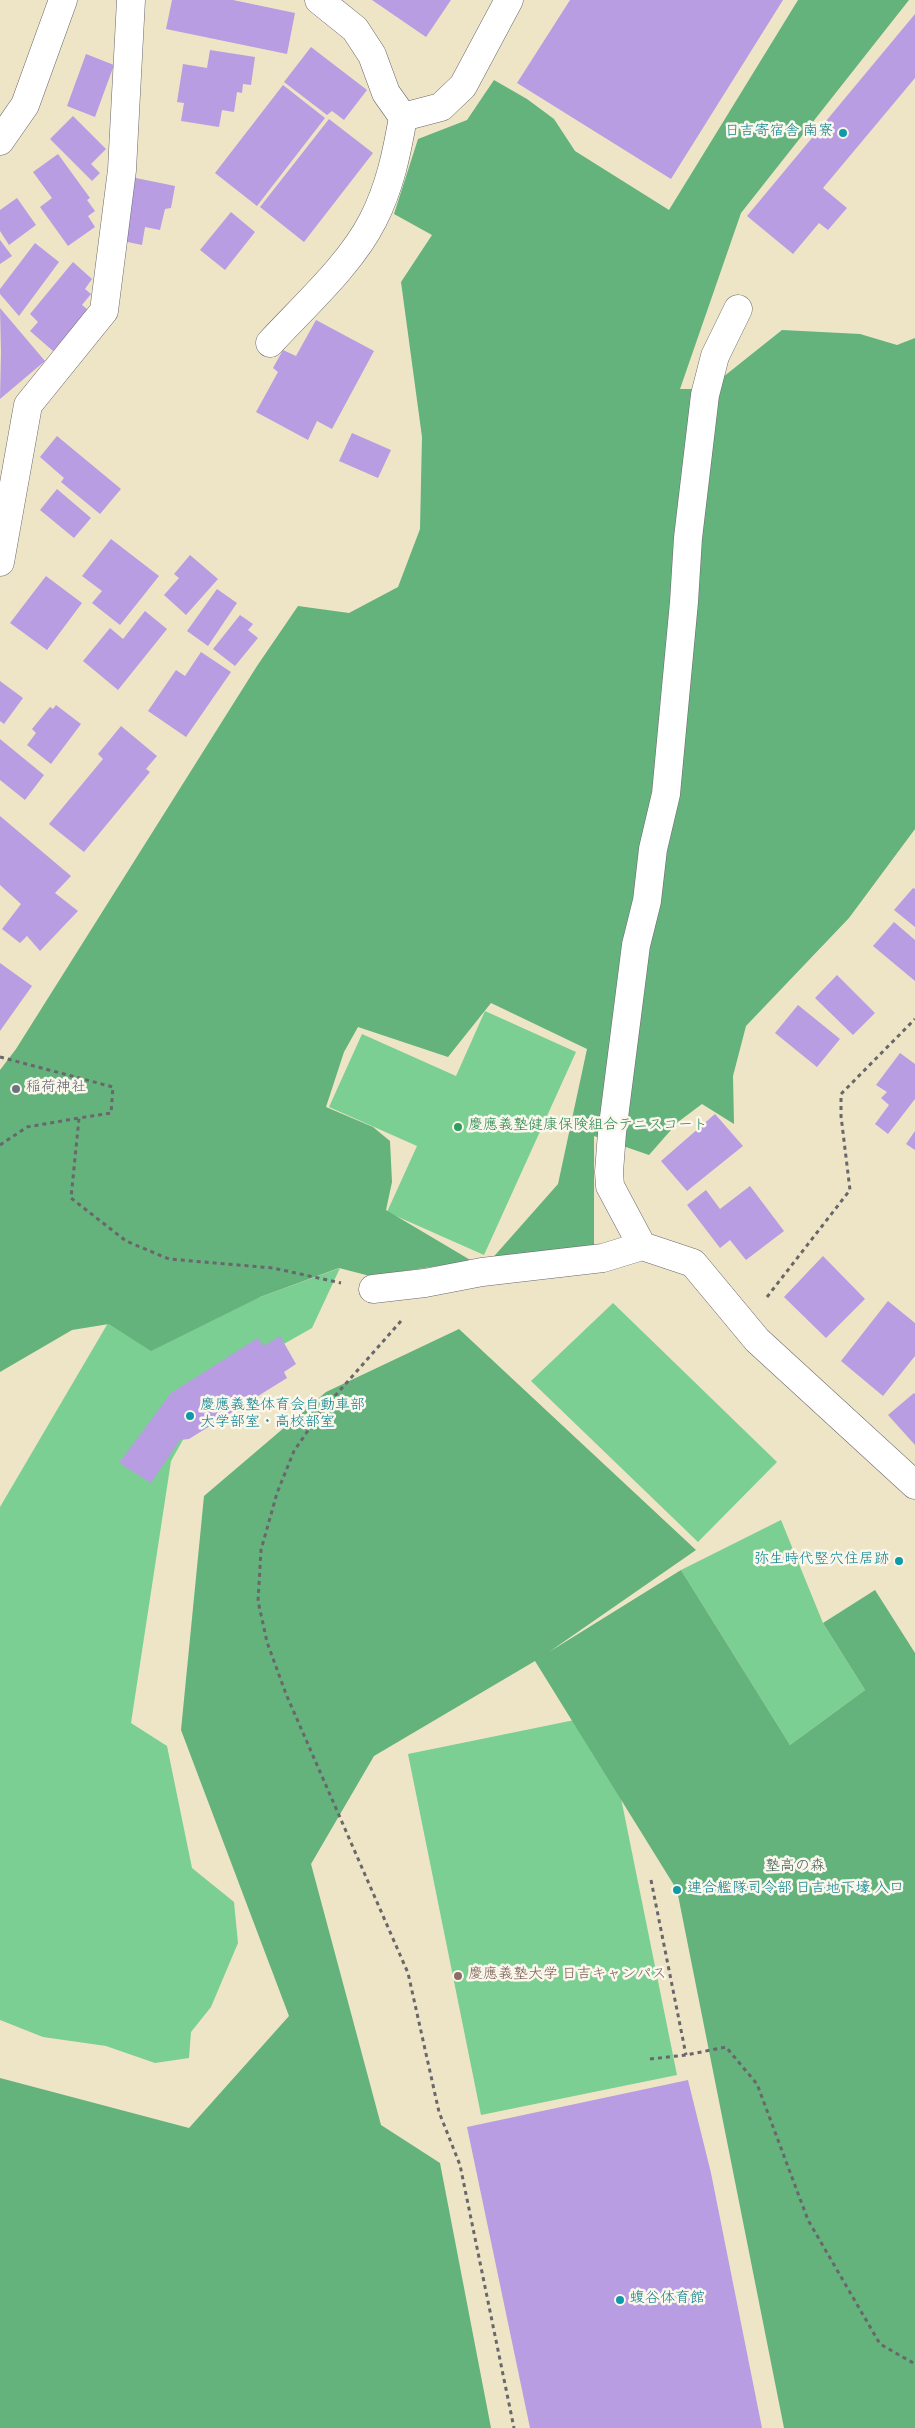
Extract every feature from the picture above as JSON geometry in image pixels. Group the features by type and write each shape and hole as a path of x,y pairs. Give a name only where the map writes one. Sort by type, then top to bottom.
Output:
{"street":[{"path":"0,141 25,105 63,0"},
{"path":"0,562 28,405 104,311 122,170 131,0"},
{"path":"270,343 337,272 373,220 393,170 403,117 386,93 372,55 356,29 318,0"},
{"path":"403,117 441,107 463,86 510,0"},
{"path":"642,1246 610,1186 609,1172 612,1134 635,955 647,901 653,849 666,794 688,538 705,395 715,356 738,309"},
{"path":"373,1289 425,1283 482,1272 603,1258 642,1246 693,1263 739,1320 772,1353 915,1485"}],"path":[{"path":"739,1320 763,1302 850,1190 841,1116 841,1094 915,1020"},
{"path":"0,1058 113,1087 111,1112 27,1127 0,1145"},
{"path":"79,1118 71,1198 126,1241 170,1259 273,1268 373,1289"},
{"path":"425,1283 396,1329 320,1413 294,1451 277,1493 261,1550 258,1601 268,1642 286,1694 408,1973 439,2112 460,2164 514,2428"},
{"path":"652,1880 686,2055"},
{"path":"650,2059 686,2055 726,2047 757,2084 808,2220 880,2344 915,2364"}],"green space":[{"path":"798,0 909,0 741,213 680,389 708,389 782,330 860,334 897,345 915,338 915,829 849,918 746,1026 733,1076 734,1124 702,1104 678,1122 649,1155 594,1136 594,1251 489,1262 558,1184 587,1049 491,1003 448,1057 358,1027 344,1052 326,1107 373,1127 390,1141 392,1182 386,1210 472,1261 370,1276 339,1268 260,1297 151,1351 109,1324 72,1330 0,1372 0,1070 16,1049 257,666 298,606 349,613 398,587 420,529 422,437 401,282 432,235 394,214 418,139 467,120 494,80 527,99 554,119 575,151 669,210"},
{"name":"慶應義塾健康保険組合テニスコート","path":"485,1011 576,1052 484,1255 387,1212 417,1146 329,1107 362,1034 456,1076"},
{"path":"340,1268 312,1328 215,1383 171,1461 131,1723 167,1746 192,1868 234,1902 238,1943 211,2007 191,2032 189,2058 155,2063 106,2046 43,2037 0,2020 0,1507 118,1306 260,1297"},
{"path":"613,1303 777,1462 698,1542 531,1381"},
{"name":"塾高の森","path":"459,1329 696,1550 549,1652 681,1570 790,1745 865,1690 823,1623 875,1590 915,1653 915,2428 784,2428 677,1890 535,1661 374,1756 311,1864 381,2125 440,2163 491,2428 0,2428 0,2078 189,2128 289,2016 181,1730 204,1496 326,1392"},
{"path":"781,1520 823,1623 865,1690 790,1745 681,1570"},
{"path":"604,1714 677,2075 481,2115 408,1754"}],"building":[{"path":"172,0 233,0 295,13 287,54 166,29"},
{"path":"372,0 451,0 426,37"},
{"path":"570,0 783,0 671,179 517,83"},
{"name":"日吉寄宿舎 南寮","path":"915,14 915,78 823,188 847,208 828,230 819,223 793,254 747,216"},
{"path":"311,47 367,90 344,120 332,111 327,115 284,82"},
{"path":"210,50 255,57 251,85 243,84 242,93 237,92 234,112 222,110 219,127 181,121 184,103 177,102 183,64 207,68"},
{"path":"86,54 114,65 95,117 67,106"},
{"path":"283,85 325,118 257,206 215,173"},
{"path":"73,116 106,149 91,164 100,173 92,181 50,139"},
{"path":"329,119 373,153 304,242 260,207"},
{"path":"58,154 90,198 87,200 95,211 88,216 95,227 68,246 40,207 52,198 33,172"},
{"path":"126,176 175,186 171,208 165,209 160,230 145,227 142,245 118,240"},
{"path":"17,198 36,225 9,245 0,231 0,210"},
{"path":"231,212 255,232 225,270 200,250"},
{"path":"0,240 12,256 0,264"},
{"path":"35,243 59,262 19,316 0,294 0,289"},
{"path":"73,262 92,279 85,289 91,294 82,305 88,310 53,351 30,331 38,322 30,314"},
{"path":"0,308 45,361 0,399 1,352"},
{"path":"316,320 374,351 332,429 317,421 308,440 256,412 278,372 273,368 283,350 296,356"},
{"path":"352,433 391,450 378,478 339,461"},
{"path":"57,436 121,489 100,514 61,482 64,478 40,457"},
{"path":"57,489 91,518 74,538 40,510"},
{"path":"111,539 159,576 120,625 92,603 102,591 82,576"},
{"path":"190,555 218,579 186,615 164,595 179,578 174,574"},
{"path":"46,576 82,603 47,650 10,623"},
{"path":"217,589 237,603 208,646 187,631"},
{"path":"145,611 167,629 118,690 83,661 110,628 123,639"},
{"path":"240,615 253,624 248,630 258,638 235,666 213,649"},
{"path":"201,652 231,672 186,737 148,711 176,670 185,676"},
{"path":"0,681 23,698 4,724 0,721"},
{"path":"56,705 81,724 51,764 27,745 36,733 32,729 50,707 53,709"},
{"path":"121,726 157,756 146,769 150,772 84,852 49,824 103,759 98,754"},
{"path":"0,739 44,775 25,800 0,780"},
{"path":"0,816 71,876 55,893 78,911 40,951 27,936 20,943 2,929 21,904 0,885"},
{"path":"913,888 915,889 915,927 894,910"},
{"path":"894,922 915,940 915,981 873,946"},
{"path":"0,963 32,986 0,1031"},
{"path":"837,975 875,1013 853,1035 815,998"},
{"path":"798,1005 840,1039 817,1067 775,1033"},
{"path":"900,1053 915,1064 915,1099 888,1134 875,1124 889,1105 881,1098 887,1092 876,1085"},
{"path":"715,1114 743,1146 687,1191 661,1161"},
{"path":"915,1131 915,1150 906,1144"},
{"path":"750,1186 784,1231 746,1260 730,1240 720,1248 687,1205 706,1190 720,1209"},
{"path":"823,1256 865,1299 826,1338 784,1297"},
{"path":"888,1301 915,1323 915,1356 883,1396 841,1361"},
{"name":"慶應義塾体育会自動車部 大学部室・高校部室","path":"280,1336 296,1364 284,1372 287,1378 189,1439 180,1440 151,1483 119,1463 171,1393 258,1338 264,1346"},
{"path":"915,1394 915,1445 888,1415"},
{"name":"蝮谷体育館","path":"688,2080 711,2173 762,2428 530,2428 467,2127"}],"place":[{"name":"日吉寄宿舎 南寮","path":"843,133"},
{"name":"稲荷神社","path":"16,1089"},
{"name":"慶應義塾健康保険組合テニスコート","path":"458,1127"},
{"name":"慶應義塾体育会自動車部 大学部室・高校部室","path":"190,1416"},
{"name":"弥生時代竪穴住居跡","path":"899,1561"},
{"name":"連合艦隊司令部 日吉地下壕 入口","path":"677,1890"},
{"name":"慶應義塾大学 日吉キャンパス","path":"458,1976"},
{"name":"蝮谷体育館","path":"620,2300"}]}
